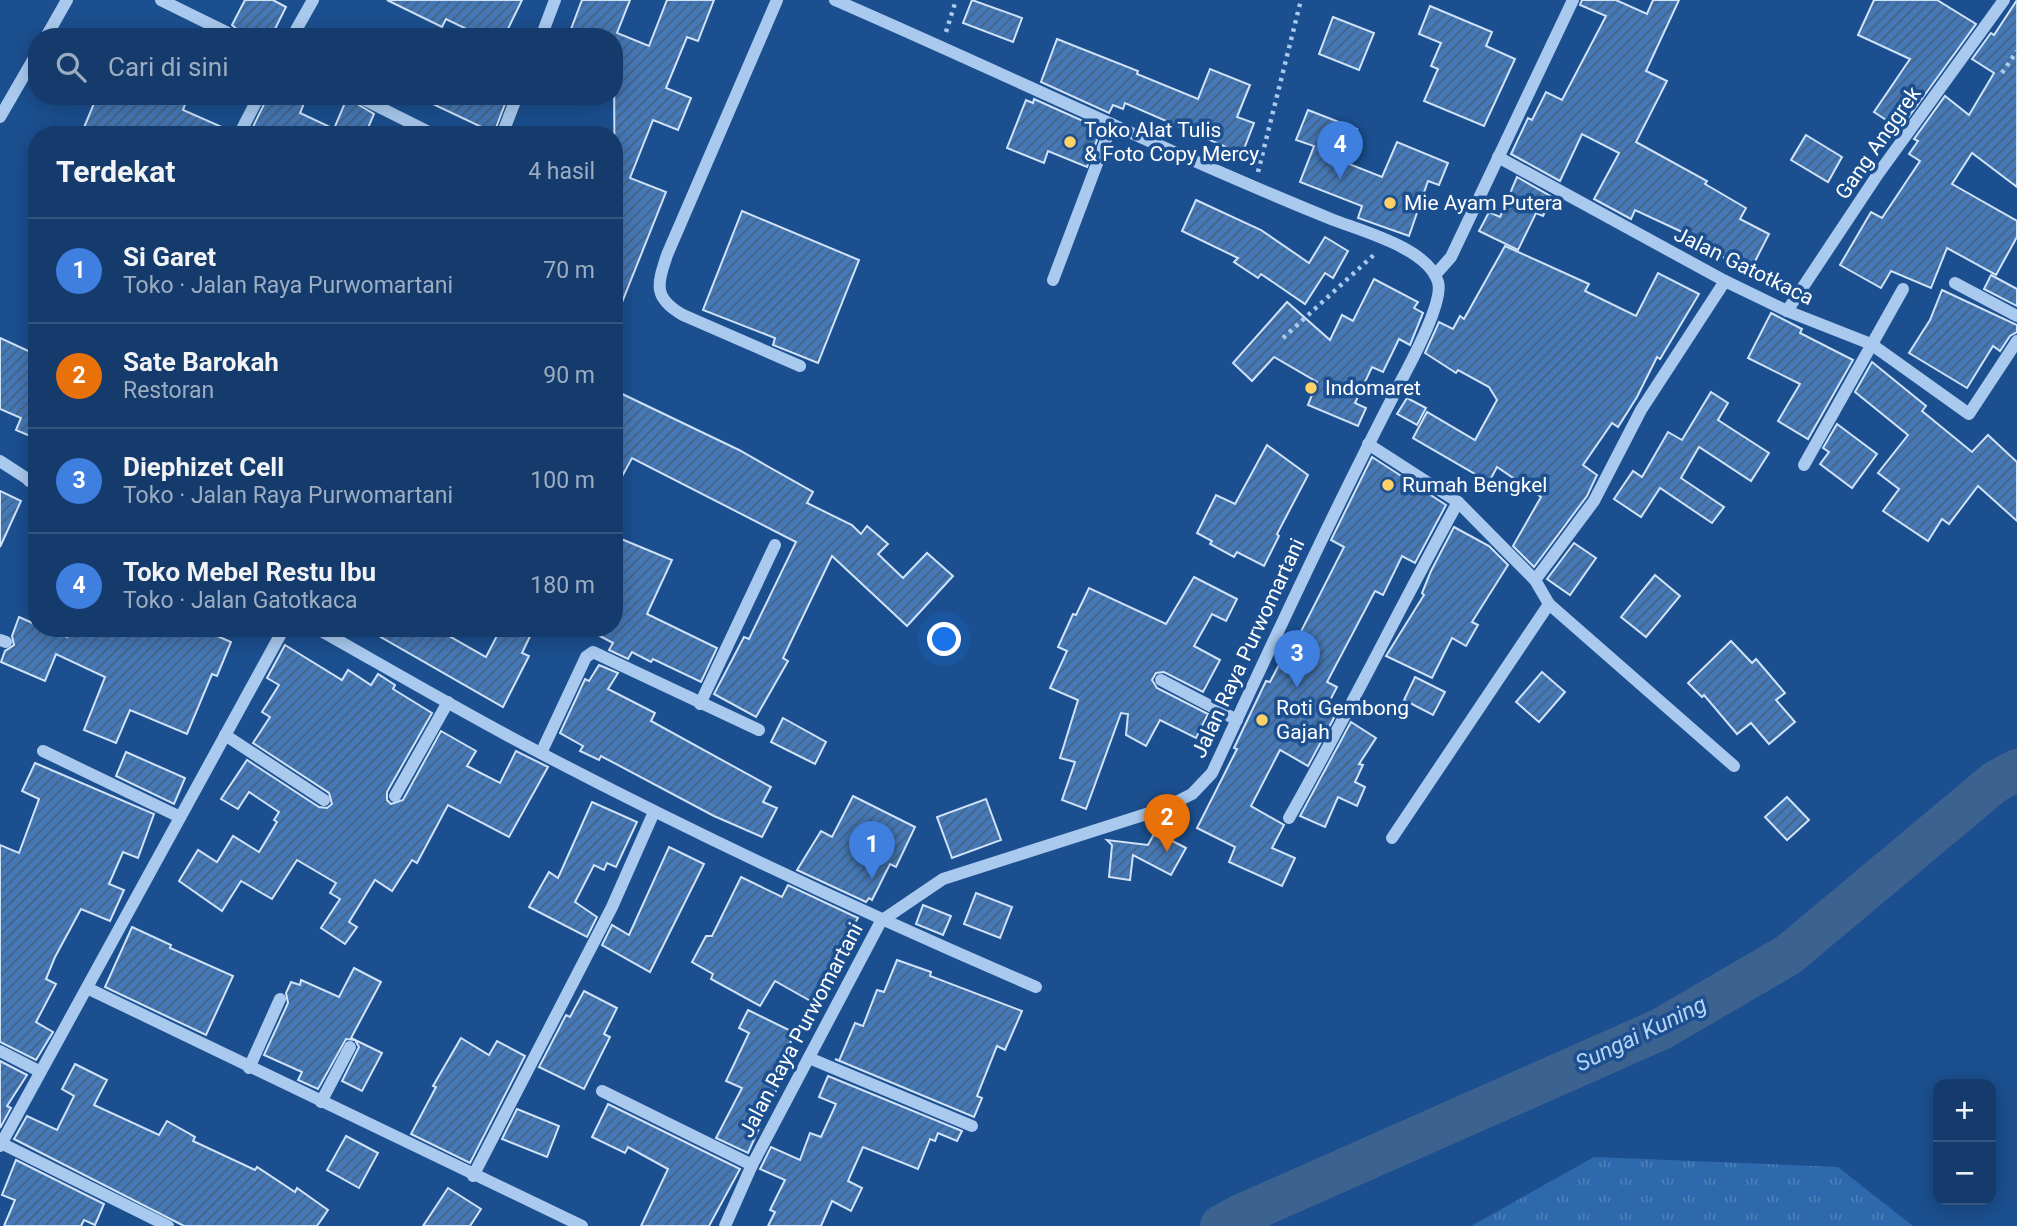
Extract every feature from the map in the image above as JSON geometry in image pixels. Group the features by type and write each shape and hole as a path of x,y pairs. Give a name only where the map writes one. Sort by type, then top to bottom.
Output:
{"street":[{"path":"51,28 68,0"},
{"path":"160,0 218,28"},
{"path":"297,28 313,0"},
{"path":"544,28 555,0"},
{"path":"777,0 699,175 664,266 660,295 668,307 683,316 800,366"},
{"path":"835,0 1254,187 1387,242 1419,258 1435,275 1451,257 1573,0"},
{"name":"Gang Anggrek","path":"1787,311 1878,174 2004,0"},
{"path":"0,117 28,69"},
{"path":"244,126 254,105"},
{"path":"376,105 417,126"},
{"path":"505,126 514,105"},
{"path":"1053,279 1112,124"},
{"name":"Jalan Gatotkaca","path":"1498,157 1725,281 1787,311 1871,344 1969,414 2017,341"},
{"name":"Jalan Raya Purwomartani","path":"724,1226 752,1165 881,921 943,878 1162,809 1192,794 1212,773 1328,522 1414,356 1437,299 1439,284 1435,275"},
{"path":"1535,580 1594,501 1641,410 1725,281"},
{"path":"1955,283 2017,316"},
{"path":"1804,466 1903,289"},
{"path":"1368,444 1458,502 1535,580 1549,604 1734,766"},
{"path":"0,461 28,480"},
{"path":"1289,818 1348,715 1410,589 1458,502"},
{"path":"700,704 775,545"},
{"path":"1392,838 1549,604"},
{"path":"168,1226 1,1144 38,1071 87,988 279,637"},
{"path":"332,637 541,753 654,812 881,921 1036,987"},
{"path":"541,753 590,653 759,730"},
{"path":"1161,680 1237,720"},
{"path":"395,796 448,702"},
{"path":"225,735 324,800"},
{"path":"43,751 180,817"},
{"path":"473,1176 612,907 654,812"},
{"path":"87,988 473,1176 582,1226"},
{"path":"249,1068 280,999"},
{"path":"321,1102 350,1047"},
{"path":"0,1051 38,1071"},
{"path":"809,1058 972,1126"},
{"path":"602,1091 752,1165"}],"path":[{"path":"942,46 956,0"},
{"path":"1254,187 1301,0"},
{"path":"2002,73 2017,51"},
{"path":"1283,338 1387,242"}],"green space":[{"path":"1594,1157 1838,1167 1913,1226 1471,1226"}],"building":[{"path":"245,0 273,0 286,7 276,28 236,28 232,25"},
{"path":"387,0 522,0 508,28 464,28 446,19 442,27"},
{"path":"582,0 630,0 619,28 571,28"},
{"path":"667,0 714,0 698,41 687,37 666,88 691,98 678,130 653,120 630,178 666,192 623,300 623,126 614,126 614,105 623,105 623,35 649,46"},
{"path":"972,0 1022,18 1013,42 963,23"},
{"path":"1582,0 1616,0 1647,14 1653,0 1679,0 1646,71 1667,81 1636,142 1707,181 1705,184 1746,208 1740,219 1769,234 1749,273 1680,231 1635,210 1631,219 1594,199 1619,153 1582,134 1560,181 1511,154 1528,118 1532,120 1546,92 1562,100 1606,16 1580,5"},
{"path":"1874,0 1937,0 1976,24 1900,129 1874,112 1910,59 1858,35"},
{"path":"2017,0 2017,187 1972,153 1952,184 2017,221 2017,237 1996,275 1947,248 1931,288 1891,271 1881,288 1840,265 1871,212 1882,218 1920,161 1909,154 1918,141 1914,139 1945,96 1969,115 1994,73 1972,59 1991,33 1994,35"},
{"path":"1430,6 1492,32 1486,46 1515,59 1484,126 1424,101 1438,69 1431,66 1441,43 1419,34"},
{"path":"1333,17 1374,33 1359,70 1319,54"},
{"path":"1057,39 1138,71 1137,74 1198,99 1210,69 1250,85 1237,117 1254,123 1242,154 1125,103 1123,109 1113,105 1109,113 1041,82"},
{"path":"1034,99 1101,129 1087,167 1048,151 1044,163 1007,148 1026,100 1033,103"},
{"path":"93,105 185,105 183,110 220,126 85,126"},
{"path":"264,105 303,105 300,113 328,126 253,126"},
{"path":"344,105 359,105 374,114 369,126 335,126"},
{"path":"435,105 505,105 497,126 479,126"},
{"path":"1308,110 1357,129 1344,162 1382,177 1397,142 1448,163 1439,185 1428,181 1409,236 1358,218 1362,206 1300,182 1314,146 1296,140"},
{"path":"1806,135 1842,157 1828,182 1791,160"},
{"path":"1517,177 1552,197 1543,216 1536,213 1518,250 1479,231 1489,212 1500,217"},
{"path":"1196,200 1261,230 1309,263 1325,237 1348,251 1333,278 1325,273 1305,304 1261,274 1258,278 1234,262 1238,258 1182,231"},
{"path":"742,211 859,260 818,363 773,345 775,338 703,310"},
{"path":"1505,246 1589,284 1585,291 1636,316 1658,273 1699,294 1660,359 1657,357 1618,427 1612,423 1583,465 1597,475 1587,496 1534,567 1513,546 1541,497 1497,467 1489,482 1413,438 1427,412 1475,440 1497,400 1489,387 1458,370 1456,373 1425,353 1439,322 1453,329 1460,316 1464,319"},
{"path":"1991,275 2017,289 2017,306 1984,289"},
{"path":"1374,279 1418,302 1414,308 1423,313 1410,345 1399,339 1383,372 1372,367 1355,403 1366,408 1358,426 1308,405 1317,382 1274,357 1252,381 1233,363 1287,302 1330,340 1342,315 1353,321"},
{"path":"1942,290 2017,325 2017,332 2010,336 2000,351 1993,346 1967,388 1909,353 1930,320"},
{"path":"1771,313 1802,329 1800,333 1853,360 1808,439 1778,421 1800,384 1748,358"},
{"path":"0,338 28,351 28,435 16,430 21,418 0,409"},
{"path":"1872,362 1926,406 1922,411 1972,452 1988,435 2017,462 2017,521 1978,486 1949,524 1942,519 1928,541 1883,511 1899,489 1878,473 1908,435 1855,392"},
{"path":"1711,392 1728,403 1718,420 1769,453 1751,481 1699,447 1681,478 1724,507 1712,523 1660,488 1641,517 1614,499 1633,471 1642,477 1668,432 1682,440"},
{"path":"623,394 739,450 813,492 807,503 852,525 861,534 867,526 888,544 878,554 903,578 927,553 953,576 907,626 832,556 783,658 788,661 756,717 714,694 744,637 749,639 796,542 632,458 623,474"},
{"path":"1407,398 1426,408 1417,425 1397,414"},
{"path":"1837,424 1877,454 1852,488 1820,464 1829,452 1823,448"},
{"path":"1267,445 1308,475 1277,534 1279,536 1264,566 1237,552 1234,557 1210,544 1212,541 1197,533 1216,495 1235,504"},
{"path":"1372,457 1446,505 1415,563 1402,556 1383,595 1375,591 1327,682 1337,687 1325,710 1335,716 1308,766 1280,750 1251,806 1284,825 1272,848 1295,858 1282,886 1229,862 1235,847 1197,828 1237,749 1234,748 1266,681 1270,682 1282,659 1286,661 1344,547 1331,540"},
{"path":"0,491 21,501 0,547"},
{"path":"1454,527 1489,546 1508,565 1472,622 1478,625 1466,646 1452,638 1432,678 1386,656 1424,595 1422,593 1431,571"},
{"path":"623,540 672,560 647,614 717,648 701,682 632,652 628,659 609,650 613,643 602,637 623,637"},
{"path":"1574,543 1596,558 1570,595 1547,579"},
{"path":"1655,575 1680,596 1646,637 1621,617"},
{"path":"1194,577 1237,599 1226,621 1212,614 1194,646 1220,660 1203,692 1164,672 1156,673 1152,680 1157,688 1208,714 1196,738 1160,720 1146,746 1126,735 1128,714 1121,713 1086,809 1062,800 1075,762 1060,758 1078,700 1050,688 1067,651 1058,647 1073,614 1076,615 1089,588 1166,624"},
{"path":"19,617 28,621 28,637 220,637 231,642 217,676 212,674 187,734 130,710 116,743 84,730 105,677 56,654 45,681 1,662 5,651 14,645 12,636"},
{"path":"381,637 451,637 486,657 496,637 530,637 522,653 529,656 503,707"},
{"path":"1731,641 1752,663 1756,659 1785,693 1776,700 1795,722 1769,744 1751,723 1737,734 1704,695 1702,697 1688,683"},
{"path":"285,645 342,680 348,670 371,685 378,674 395,685 393,689 432,713 387,792 387,800 391,804 403,800 441,731 476,751 467,766 500,783 516,751 548,767 509,837 448,805 417,863 412,860 392,891 375,880 349,922 357,927 345,944 321,928 340,899 330,893 336,883 297,860 272,899 241,881 222,911 179,881 198,850 217,862 233,836 259,852 277,822 274,820 279,812 249,792 238,809 221,799 247,760 319,807 327,808 332,804 329,793 253,743 270,717 262,712 279,685 267,678"},
{"path":"599,665 618,673 608,689 655,713 651,721 771,787 763,802 777,808 762,837 714,816 601,756 599,760 580,751 583,746 560,733 585,679 589,681"},
{"path":"1542,672 1565,692 1539,722 1516,702"},
{"path":"1415,677 1445,692 1433,715 1404,700"},
{"path":"783,718 826,742 815,764 771,742"},
{"path":"1351,722 1376,738 1359,764 1363,765 1355,782 1365,787 1357,806 1338,797 1325,827 1300,816"},
{"path":"126,752 185,778 174,804 116,776"},
{"path":"35,763 154,814 138,858 123,852 109,884 124,890 110,921 81,909 55,957 46,979 56,984 36,1022 53,1032 36,1060 0,1042 0,845 19,853 39,799 22,791"},
{"path":"853,796 915,827 896,867 890,864 872,900 869,898 866,902 797,870 821,831 832,837"},
{"path":"1787,797 1809,820 1787,840 1765,817"},
{"path":"986,799 1001,840 952,858 937,817"},
{"path":"592,802 637,822 616,867 607,863 604,870 594,865 575,902 597,917 587,937 529,907 549,872 558,878"},
{"path":"1155,832 1186,848 1171,875 1133,855 1130,880 1109,877 1112,845 1107,840 1148,845"},
{"path":"669,847 704,864 650,972 602,945 612,925 629,935"},
{"path":"741,877 782,897 788,885 858,918 826,972 830,974 814,1003 775,981 760,1006 711,979 713,974 692,962 706,936 712,936"},
{"path":"976,893 1012,907 1000,938 964,924"},
{"path":"923,905 951,916 943,935 916,924"},
{"path":"132,927 171,945 170,948 233,976 206,1035 105,987"},
{"path":"897,960 931,972 930,976 1022,1011 1005,1050 997,1046 977,1096 982,1098 974,1117 839,1061 855,1023 863,1026 877,990 884,992"},
{"path":"354,968 381,982 351,1038 382,1053 362,1091 342,1081 359,1047 355,1040 346,1039 318,1089 298,1080 302,1072 264,1055 288,1003 286,993 291,982 300,985 301,980 339,997"},
{"path":"584,991 617,1008 604,1034 610,1037 584,1089 539,1067 566,1015 570,1017"},
{"path":"748,1010 795,1033 773,1079 780,1082 748,1153 716,1138 742,1088 726,1081 749,1033 739,1028"},
{"path":"461,1038 489,1055 497,1041 525,1056 470,1163 411,1134 436,1087 433,1086"},
{"path":"0,1061 27,1075 7,1106 11,1108 0,1128"},
{"path":"75,1064 107,1080 94,1105 159,1135 167,1121 195,1137 193,1141 255,1170 257,1167 295,1192 297,1188 328,1210 317,1226 184,1226 14,1139 27,1116 57,1130 74,1096 62,1089"},
{"path":"828,1076 962,1131 957,1141 938,1133 935,1141 930,1139 918,1169 863,1147 848,1181 862,1188 851,1211 832,1201 821,1226 768,1226 775,1212 770,1210 785,1180 760,1169 771,1147 800,1160 810,1133 821,1137 836,1104 819,1097"},
{"path":"608,1104 740,1169 709,1226 641,1226 668,1169 628,1147 625,1153 592,1137"},
{"path":"517,1109 559,1126 547,1157 502,1139"},
{"path":"346,1136 378,1153 359,1188 327,1170"},
{"path":"16,1160 104,1204 95,1225 84,1220 81,1226 4,1226 15,1200 2,1195"},
{"path":"448,1188 481,1209 470,1226 423,1226"}],"waterway":[{"name":"Sungai Kuning","path":"1221,1226 1661,1029 1788,955 1995,782 2017,770"}],"place":[{"name":"Toko Alat Tulis & Foto Copy Mercy","path":"1070,142"},
{"name":"Toko Mebel Restu Ibu","path":"1340,179"},
{"name":"Mie Ayam Putera","path":"1390,203"},
{"name":"Indomaret","path":"1311,388"},
{"name":"Rumah Bengkel","path":"1388,485"},
{"name":"Diephizet Cell","path":"1297,688"},
{"name":"Roti Gembong Gajah","path":"1262,720"},
{"name":"Sate Barokah","path":"1167,852"},
{"name":"Si Garet","path":"872,879"}]}
